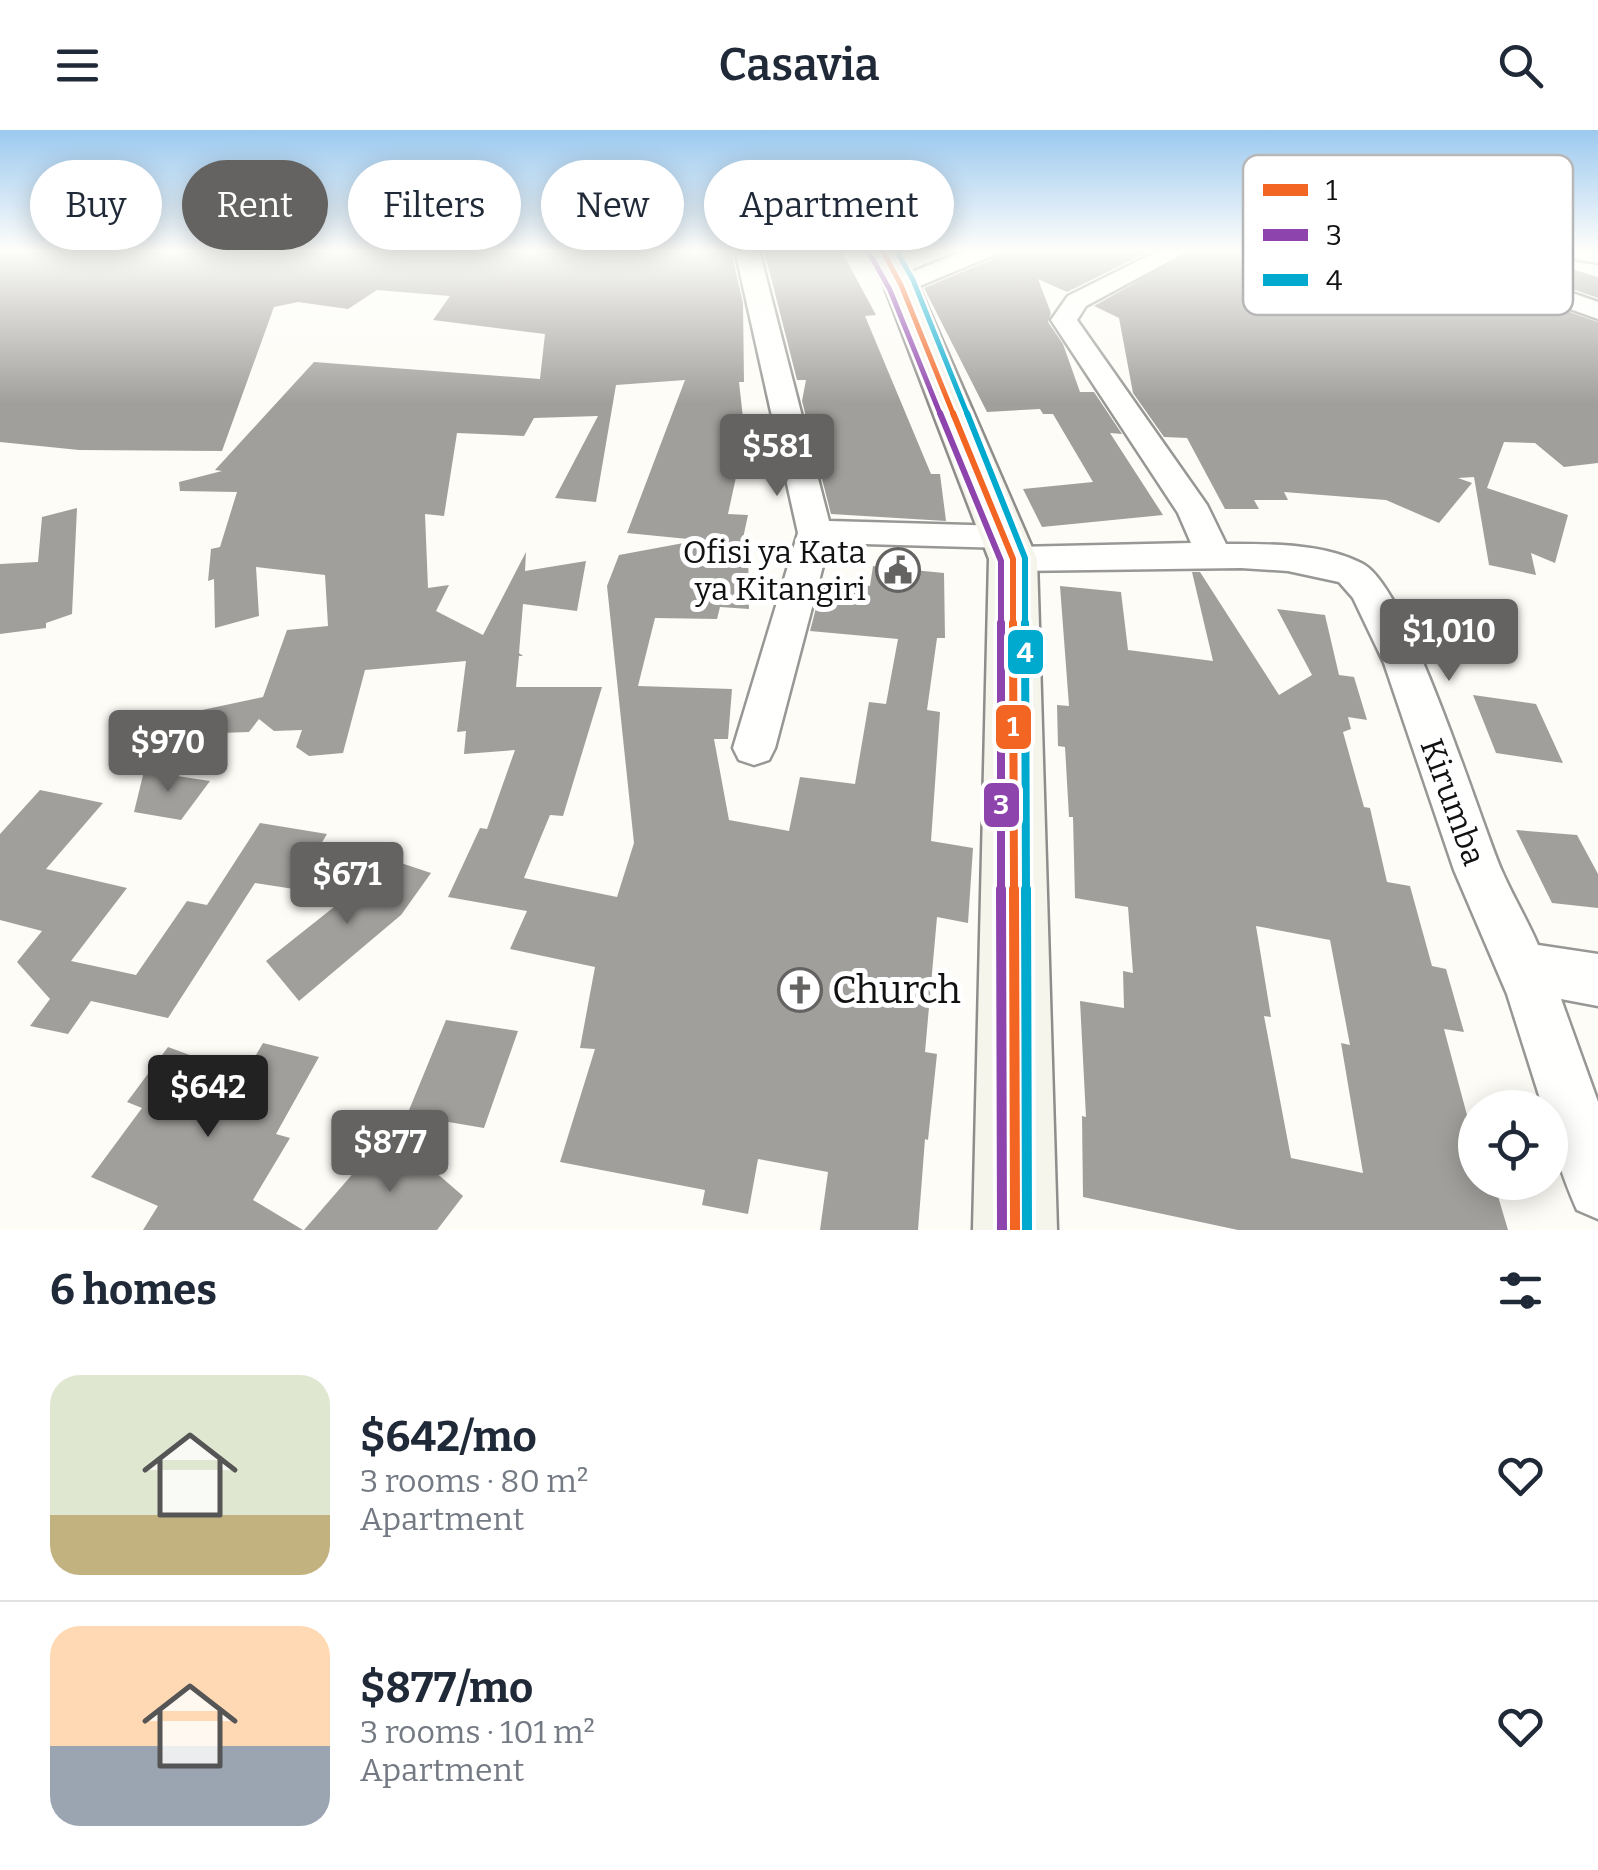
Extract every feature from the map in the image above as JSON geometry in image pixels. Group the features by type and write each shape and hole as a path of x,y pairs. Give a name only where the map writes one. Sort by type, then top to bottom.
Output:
{"main road":[{"path":"905,301 1009,548 1015,1230"}],"street":[{"path":"754,748 816,533 759,301"},
{"path":"1077,301 1064,320 1194,513 1215,557"},
{"path":"1573,302 1598,311"},
{"name":"Kirumba","path":"816,533 855,530 1009,548 1215,557 1326,565 1351,572 1377,604 1404,667 1478,871 1523,968 1598,1188"},
{"path":"1523,968 1598,980"}],"building":[{"path":"0,301 360,301 348,309 298,302 274,307 222,451 79,450 0,442"},
{"path":"446,301 743,301 744,382 739,382 745,436 728,514 748,515 742,543 748,543 749,609 720,607 717,619 655,618 638,686 732,689 728,739 714,739 729,820 789,831 800,777 855,784 869,702 886,704 898,639 810,631 823,581 870,586 873,566 944,573 945,638 937,638 927,710 940,712 931,841 973,848 968,923 937,917 925,1052 937,1054 918,1230 820,1230 828,1172 758,1159 748,1214 702,1205 705,1190 560,1162 595,1049 580,1048 595,967 510,949 527,911 448,897 480,828 487,829 515,750 464,754 466,731 457,732 466,661 365,670 343,753 309,756 296,747 302,730 274,731 259,719 249,732 161,735 160,719 263,697 287,630 328,626 325,575 256,567 259,616 215,628 214,579 208,581 211,549 220,547 237,492 180,491 179,482 222,471 215,470 314,362 540,379 545,334 433,320","holes":["685,380 627,533 689,542 619,555 607,586 634,843 617,897 524,878 550,815 563,816 602,687 516,687 519,656 523,656 519,653 523,604 577,611 586,561 525,571 526,552 483,635 436,611 449,585 428,588 425,514 444,516 457,433 524,436 534,418 598,416 555,498 596,502 616,385"]},
{"path":"777,301 869,301 876,315 865,316 931,474 940,474 946,521 831,514 802,401 806,380 797,380"},
{"path":"931,301 1047,301 1051,313 1048,322 1063,344 1080,392 1094,392 1122,434 1110,433 1163,515 1042,527 1023,489 1093,482 1053,414 1043,414 1040,409 987,412"},
{"path":"1102,301 1243,301 1243,315 1573,313 1598,322 1598,463 1564,467 1535,443 1504,442 1487,488 1568,515 1555,563 1531,553 1536,575 1489,565 1474,477 1458,478 1472,483 1439,523 1386,500 1284,492 1288,500 1254,500 1259,509 1225,509 1187,438 1164,437 1133,393 1119,318 1094,306"},
{"path":"77,508 72,614 46,623 46,628 0,634 0,564 38,562 42,517"},
{"path":"1192,572 1200,572 1279,695 1312,675 1277,609 1325,615 1339,675 1354,677 1367,720 1348,717 1351,729 1343,732 1364,807 1370,808 1387,882 1410,886 1432,966 1446,969 1464,1032 1444,1029 1460,1090 1458,1200 1499,1200 1508,1230 1238,1230 1083,1197 1082,1116 1086,1117 1080,1001 1124,1008 1123,971 1133,973 1128,907 1075,898 1073,817 1069,817 1065,747 1058,746 1057,705 1069,706 1060,586 1121,592 1128,650 1213,661","holes":["1256,926 1330,940 1350,1045 1341,1043 1363,1173 1291,1158 1264,1016 1271,1017"]},
{"path":"1473,695 1536,704 1563,763 1496,753"},
{"path":"144,771 210,781 181,820 134,812"},
{"path":"40,790 103,803 46,869 127,888 71,961 136,975 187,901 207,905 260,823 327,834 294,889 255,883 168,1018 91,1001 68,1034 30,1026 50,999 17,962 42,931 0,920 0,834"},
{"path":"1516,830 1577,835 1598,874 1598,908 1552,903"},
{"path":"383,857 431,873 401,915 299,1001 266,961 363,884"},
{"path":"446,1020 518,1031 484,1128 407,1115"},
{"path":"263,1043 319,1057 276,1134 290,1138 253,1200 303,1230 143,1230 158,1206 91,1177 142,1108 127,1102 168,1047 244,1075"},
{"path":"389,1132 463,1196 437,1230 304,1230"}],"transit line":[{"name":"3","path":"895,301 1001,561 1002,1230"},
{"name":"1","path":"908,301 1013,559 1015,1230"},
{"name":"4","path":"922,301 1025,558 1027,1230"}],"place":[{"name":"Ofisi ya Kata ya Kitangiri","path":"898,570"},
{"name":"Church","path":"800,990"}]}
